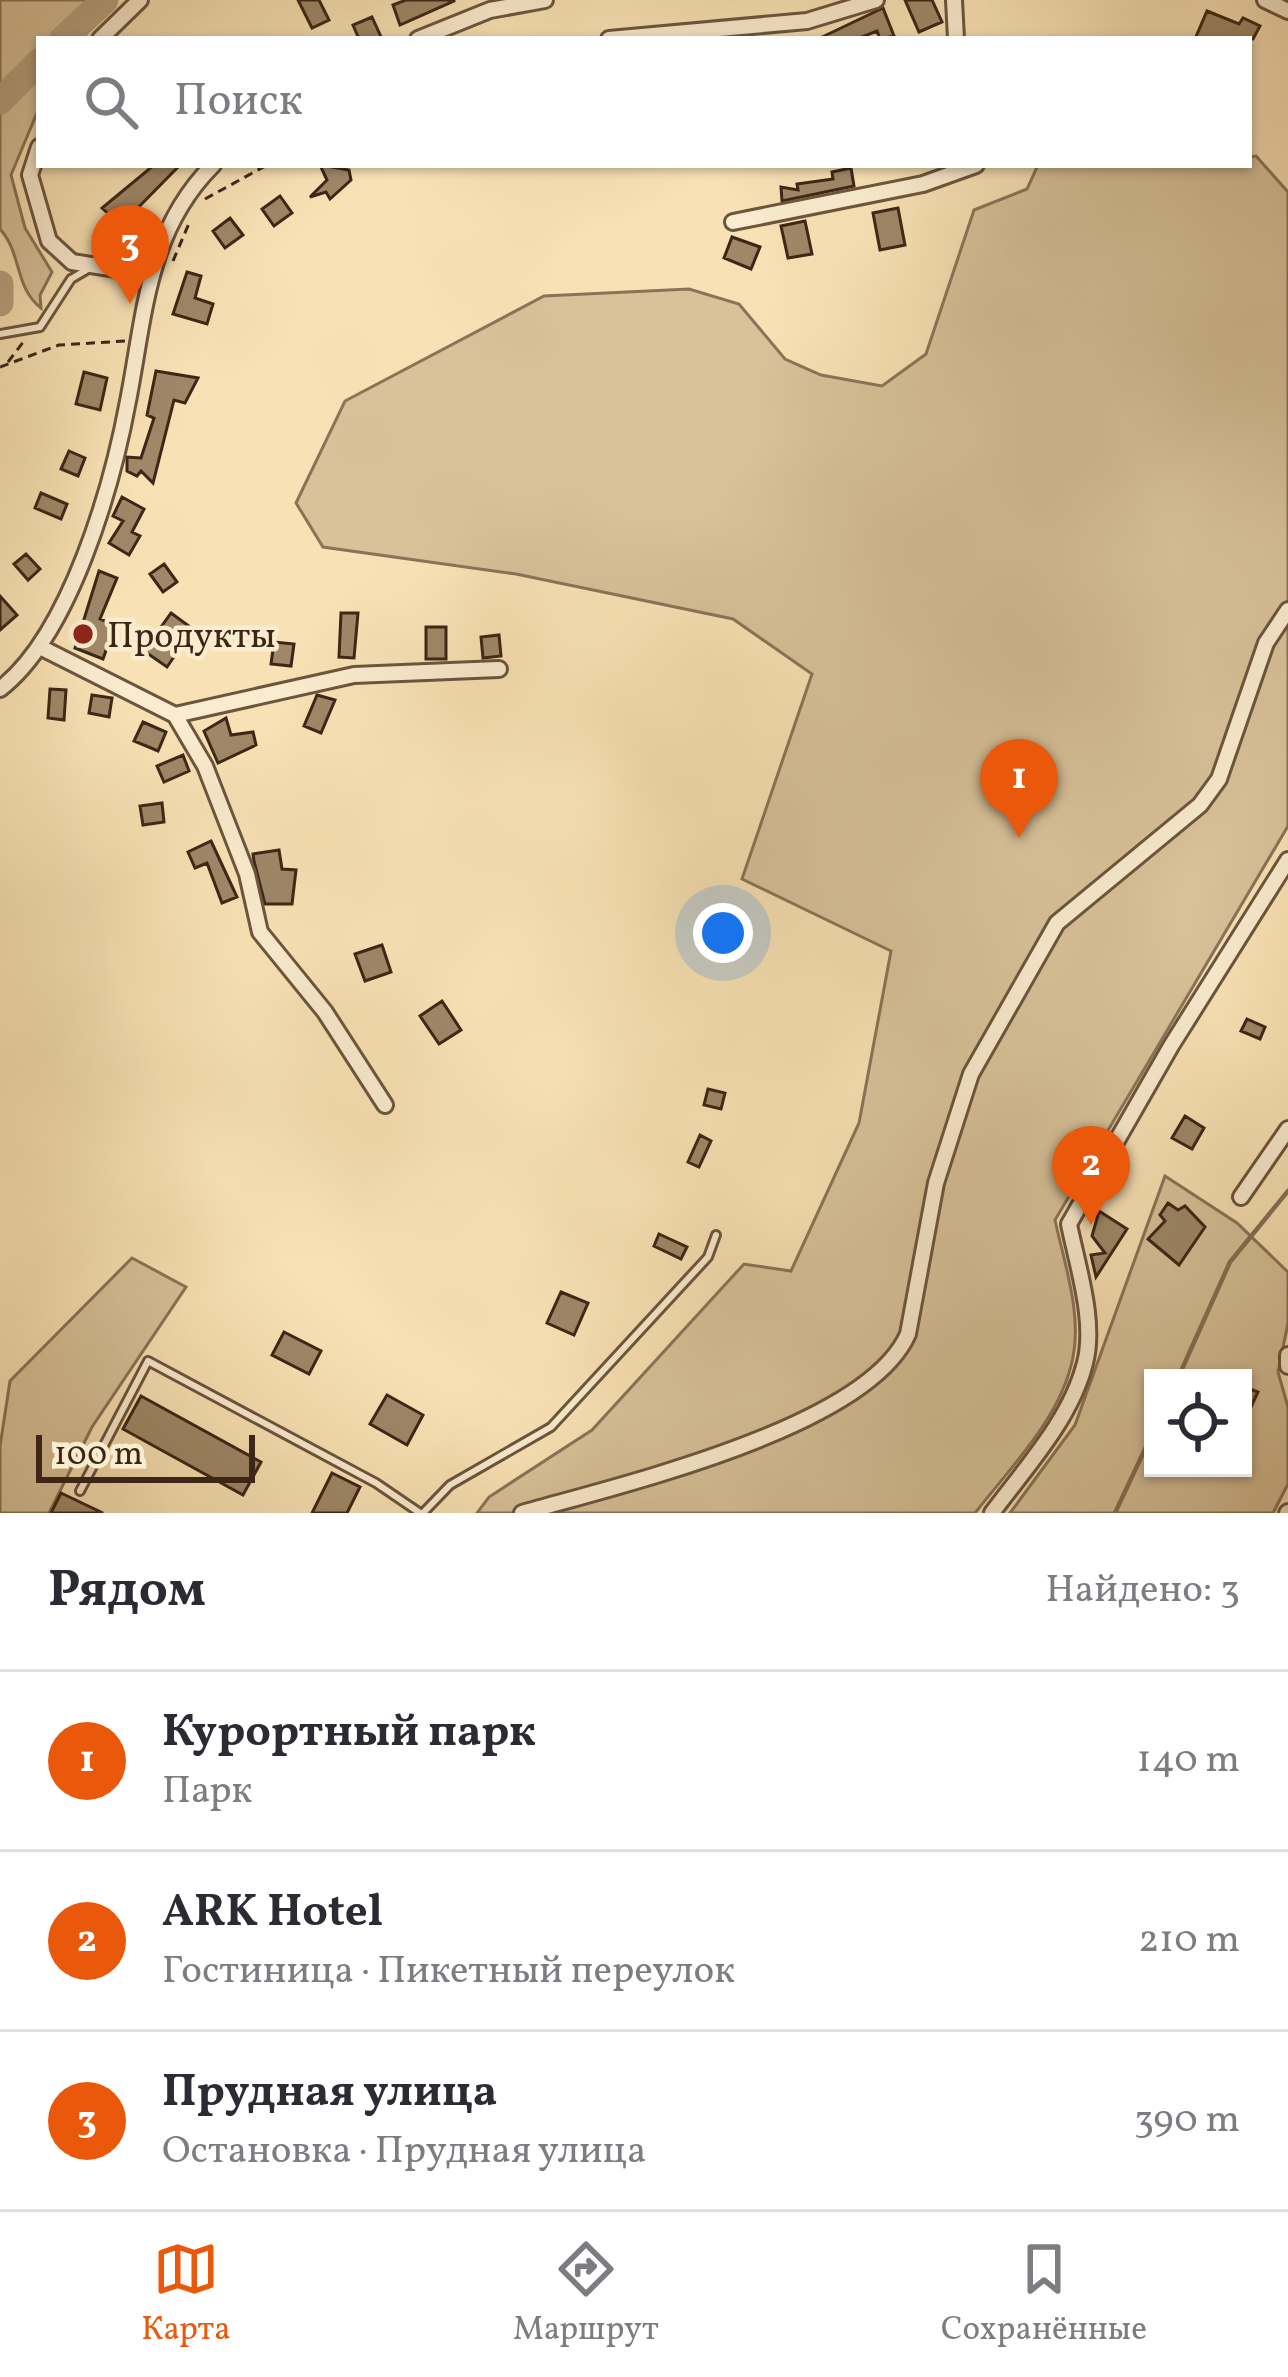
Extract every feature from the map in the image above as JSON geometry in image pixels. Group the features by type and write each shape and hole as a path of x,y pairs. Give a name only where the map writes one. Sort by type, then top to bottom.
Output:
{"street":[{"path":"103,36 140,0"},
{"path":"425,36 490,10 545,0"},
{"path":"642,36 807,21 876,0"},
{"path":"954,0 956,36"},
{"path":"1265,0 1288,11"},
{"path":"36,156 30,175 49,241 72,262 148,274"},
{"path":"0,688 42,648 103,493 139,342 148,274 165,229 211,168"},
{"path":"733,222 923,184 968,168"},
{"path":"522,1513 818,1414 872,1383 898,1356 908,1334 936,1184 970,1074 1057,923 1200,805 1219,779 1266,643 1288,610"},
{"path":"42,648 175,715 205,766 247,874 260,932 325,1012 385,1105"},
{"path":"175,715 354,676 499,669"},
{"path":"992,1513 1062,1417 1087,1360 1084,1304 1069,1224 1171,1046 1288,860"},
{"path":"1240,1197 1288,1129"},
{"path":"1288,1354 1288,1366"}],"lane":[{"path":"0,334 33,331 49,318 71,279 97,266"},
{"path":"80,1490 148,1361 376,1483 421,1513 450,1485 550,1427 708,1257 716,1235"}],"path":[{"path":"3,366 33,331"},
{"path":"3,366 94,339 139,342"}],"shaded area":[{"path":"0,0 97,0 84,10 81,36 36,36 36,115 11,175 25,228 52,272 40,295 41,308 26,290 0,229"},
{"path":"1252,157 1288,192 1288,826 1055,1220 1071,1288 1075,1340 1067,1379 1047,1420 975,1513 477,1513 489,1497 592,1430 744,1264 791,1271 859,1123 891,951 742,879 812,674 733,619 516,574 323,547 296,503 345,401 544,296 689,289 739,304 785,359 821,375 882,386 926,354 974,210 1027,189 1037,168 1252,168"},
{"path":"1165,1176 1237,1223 1288,1272 1288,1323 1278,1372 1288,1407 1288,1484 1273,1513 1010,1513 1075,1425"},
{"path":"132,1258 186,1287 92,1427 49,1513 0,1513 0,1446 10,1381"}],"building":[{"path":"298,0 319,0 329,20 312,28"},
{"path":"406,0 454,1 400,25 393,5"},
{"path":"905,0 932,0 942,22 919,32"},
{"path":"883,8 894,36 879,36 877,31 864,36 824,36"},
{"path":"1207,11 1239,24 1243,18 1260,26 1253,39 1196,36"},
{"path":"372,17 381,36 358,36 353,25"},
{"path":"150,168 177,168 121,225 102,208"},
{"path":"321,168 349,170 351,180 330,199 326,192 310,197 327,180"},
{"path":"851,168 854,186 782,201 781,187 798,190 797,184 833,179 832,172"},
{"path":"280,196 292,213 274,226 262,209"},
{"path":"898,208 905,245 880,250 873,213"},
{"path":"230,218 243,235 225,248 213,231"},
{"path":"805,221 812,254 788,258 781,226"},
{"path":"732,237 760,247 751,269 724,258"},
{"path":"187,272 201,276 195,298 213,304 207,324 173,314"},
{"path":"156,371 198,378 185,403 174,400 153,483 141,471 137,476 127,471 127,457 141,458 154,418 147,415"},
{"path":"84,372 107,378 100,410 76,404"},
{"path":"69,451 85,458 78,476 61,469"},
{"path":"41,493 67,504 61,519 35,508"},
{"path":"122,497 144,509 132,532 140,536 129,555 109,543 123,521 113,516"},
{"path":"26,554 40,569 28,580 14,564"},
{"path":"164,564 177,582 163,592 150,574"},
{"path":"99,571 117,578 100,619 115,625 103,659 75,648"},
{"path":"0,596 17,615 0,630"},
{"path":"171,613 193,629 167,667 144,651"},
{"path":"341,613 358,613 354,658 339,657"},
{"path":"426,627 446,627 446,659 426,659"},
{"path":"499,635 501,656 483,658 481,637"},
{"path":"274,642 294,644 291,666 271,664"},
{"path":"50,689 66,690 64,720 48,718"},
{"path":"92,695 112,698 109,717 89,713"},
{"path":"317,695 335,700 321,733 304,726"},
{"path":"226,718 231,735 253,732 256,745 218,763 204,731"},
{"path":"143,722 166,732 158,751 134,741"},
{"path":"183,755 189,771 164,782 157,766"},
{"path":"162,803 164,822 143,825 140,806"},
{"path":"211,841 237,897 222,903 207,863 195,868 188,852"},
{"path":"279,850 282,869 296,870 292,904 265,904 253,854"},
{"path":"382,945 391,972 365,981 355,954"},
{"path":"442,1001 461,1030 439,1044 420,1016"},
{"path":"1247,1019 1265,1027 1260,1039 1241,1031"},
{"path":"708,1089 725,1093 721,1109 704,1105"},
{"path":"1185,1116 1204,1128 1192,1149 1172,1138"},
{"path":"700,1135 711,1141 699,1167 688,1162"},
{"path":"1168,1203 1178,1210 1185,1206 1205,1227 1179,1265 1148,1239 1165,1221 1160,1215"},
{"path":"1099,1211 1127,1229 1096,1277 1091,1255 1105,1253 1092,1236"},
{"path":"659,1234 687,1247 681,1259 654,1246"},
{"path":"561,1292 588,1303 574,1335 547,1323"},
{"path":"284,1332 321,1351 309,1374 272,1355"},
{"path":"387,1395 423,1415 407,1445 370,1424"},
{"path":"141,1396 261,1462 243,1495 123,1429"},
{"path":"332,1473 360,1487 347,1513 312,1513"},
{"path":"61,1493 103,1513 51,1513"}],"waterway":[{"path":"66,36 105,0"},
{"path":"0,101 36,65"},
{"path":"0,284 0,303"},
{"path":"1182,1369 1230,1262 1288,1191"},
{"path":"1115,1513 1144,1451"}],"place":[{"name":"Прудная улица","path":"130,304"},
{"name":"Продукты","path":"83,634"},
{"name":"Курортный парк","path":"1019,838"},
{"name":"ARK Hotel","path":"1091,1225"}]}
